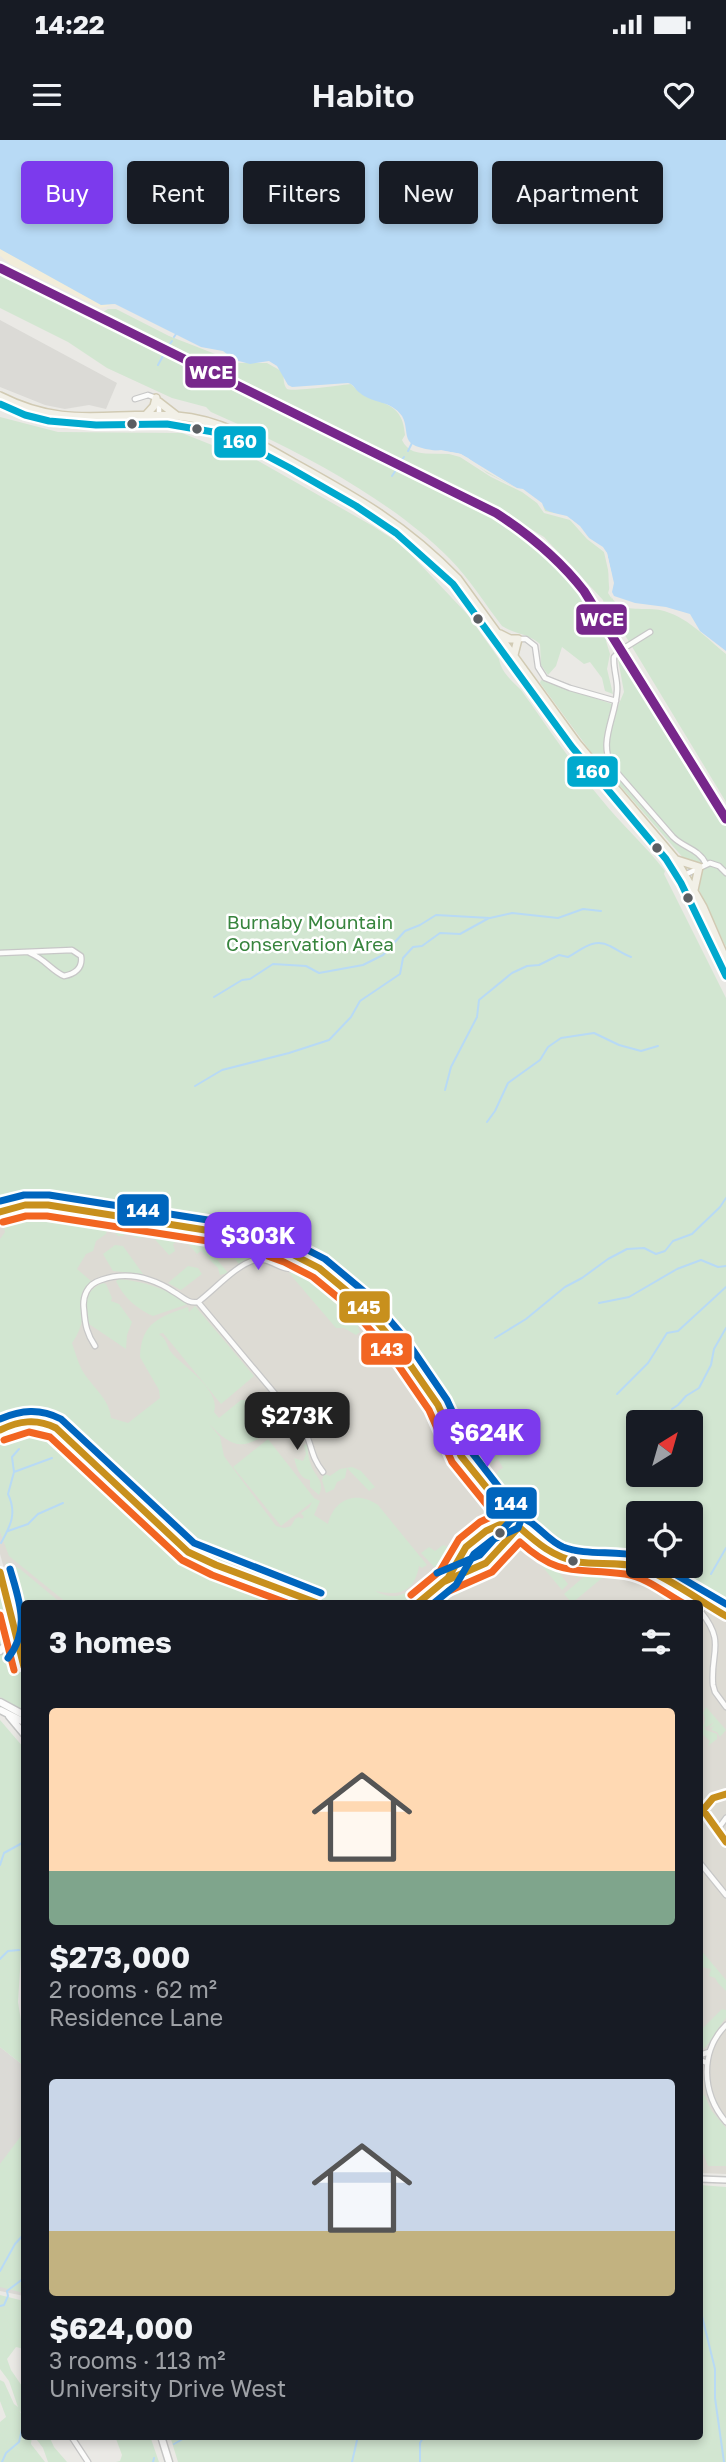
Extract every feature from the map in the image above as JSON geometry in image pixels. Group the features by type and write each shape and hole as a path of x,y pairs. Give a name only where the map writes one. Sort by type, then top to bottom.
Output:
{"main road":[{"path":"0,396 29,409 67,418 177,416 206,421 239,433 396,522 458,579 577,743 676,860 726,976"},
{"path":"145,416 158,400 177,416"},
{"path":"0,404 27,416 65,425 193,427 236,440 349,500 414,545 469,603 572,747 694,890 726,960"},
{"path":"498,633 510,639 518,639 514,656"},
{"path":"676,860 703,866 694,890"},
{"path":"0,1651 8,1642 14,1621"},
{"path":"0,1702 21,1713"},
{"path":"0,1710 21,1720"},
{"path":"8,1714 21,1730"},
{"path":"162,2440 169,2462"}],"street":[{"path":"135,400 148,395 158,400 159,425"},
{"path":"650,632 614,657 618,688 606,745 610,764 675,839 699,853 703,866"},
{"path":"518,639 526,639 535,646 539,671 548,681 616,701"},
{"path":"682,876 703,866 717,865 726,873"},
{"path":"0,953 72,950 80,956 81,962 75,972 64,976 46,961 30,953"},
{"path":"0,1212 25,1205 48,1205 224,1232 261,1242 302,1259 337,1281 377,1320 432,1395 461,1456 516,1523 542,1548 579,1562 627,1564 645,1569 700,1600"},
{"path":"95,1346 86,1333 83,1300 96,1281 122,1275 139,1277 163,1285 192,1303 198,1302 252,1260 268,1260 284,1269 290,1269 296,1268 302,1259"},
{"path":"198,1302 302,1426 308,1436 310,1452 323,1472"},
{"path":"0,1430 25,1421 51,1425 74,1443 188,1552 309,1600"},
{"path":"483,1533 516,1523"},
{"path":"500,1553 516,1523"},
{"path":"448,1578 466,1547"},
{"path":"422,1600 448,1578 481,1566"},
{"path":"0,1572 21,1641"},
{"path":"703,1605 704,1602 726,1616"},
{"path":"703,1614 715,1628 718,1637 719,1651 713,1685 726,1706"},
{"path":"16,1630 21,1656"},
{"path":"726,1818 720,1823 718,1832 726,1842"},
{"path":"703,1867 726,1895"},
{"path":"726,2025 716,2036 707,2063 709,2095 726,2122"},
{"path":"703,2054 709,2052"},
{"path":"703,2061 707,2063"},
{"path":"703,2179 726,2180"},
{"path":"74,2440 88,2462"}],"shaded area":[{"path":"0,320 117,383 106,409 89,405 65,409 45,405 0,387"},
{"path":"54,1208 232,1236 278,1251 306,1265 353,1299 379,1326 422,1384 441,1420 485,1425 513,1460 496,1504 518,1534 533,1546 558,1559 582,1565 606,1566 610,1556 626,1551 626,1578 698,1578 710,1601 707,1606 726,1619 726,2174 703,2173 703,1600 21,1600 21,1629 0,1554 0,1214 9,1210"},
{"path":"0,2047 21,2064 21,2295 0,2291"}],"green space":[{"path":"0,274 230,389 472,505 517,530 562,572 589,605 610,638 606,641 610,654 607,669 613,694 605,691 602,678 590,662 584,664 562,647 556,666 548,675 541,665 540,644 502,626 449,558 424,535 337,475 274,441 211,412 206,407 172,398 107,368 68,342 0,308"},
{"path":"116,309 169,336 234,363 267,363 283,372 287,389 351,384 399,414 405,435 402,440 413,451 460,455 551,507 585,531 605,553 610,593 618,604 628,608 660,610 679,617 726,654 726,802 614,617 604,606 603,600 544,537 487,502 103,312"},
{"name":"Burnaby Mountain Conservation Area","path":"0,417 58,432 182,433 217,447 248,455 402,545 468,615 499,659 504,672 521,690 580,772 665,871 664,874 726,998 726,1616 699,1597 696,1591 674,1578 703,1578 703,1501 626,1501 626,1557 622,1559 604,1556 585,1559 568,1557 533,1536 531,1529 488,1480 495,1478 503,1468 498,1459 492,1463 490,1461 494,1455 492,1446 477,1432 465,1442 460,1440 427,1384 388,1329 342,1281 315,1262 268,1239 208,1225 62,1202 15,1203 0,1207"},
{"path":"618,659 624,668 630,671 711,809 717,810 726,825 726,947 685,860 593,755 540,683 541,680 618,706 624,692"},
{"path":"51,1207 244,1240 279,1252 251,1256 239,1264 222,1244 211,1252 228,1273 220,1275 218,1268 201,1251 197,1254 182,1237 173,1244 175,1251 169,1255 151,1235 137,1238 126,1232 123,1236 118,1236 112,1229 107,1230 77,1269 91,1281 84,1291 81,1325 72,1343 78,1360 107,1405 111,1418 128,1423 160,1398 159,1390 140,1357 141,1345 148,1328 169,1314 188,1307 189,1312 195,1306 254,1376 221,1404 163,1333 159,1334 171,1352 207,1387 215,1403 214,1412 219,1418 241,1400 245,1400 270,1431 252,1442 238,1444 224,1438 209,1424 220,1437 224,1456 229,1463 276,1526 284,1528 291,1526 299,1517 302,1519 304,1517 301,1513 309,1508 312,1502 281,1526 233,1467 268,1439 314,1498 320,1501 314,1515 328,1524 335,1508 347,1500 362,1498 378,1505 427,1565 422,1568 419,1566 413,1582 404,1590 391,1593 375,1591 396,1596 406,1593 415,1585 420,1588 411,1600 318,1600 205,1555 184,1543 61,1423 41,1415 0,1420 0,1239 5,1232 0,1216 11,1210"},
{"path":"115,1245 123,1246 143,1274 113,1271 103,1254"},
{"path":"188,1266 198,1268 202,1274 181,1290 168,1283"},
{"path":"303,1267 334,1285 363,1311 408,1370 406,1374 393,1361 385,1367 378,1358 385,1345 364,1322 358,1327 360,1332 356,1335 344,1328 336,1328 289,1273"},
{"path":"119,1279 155,1287 188,1304 153,1316 141,1310 127,1297 116,1281"},
{"path":"106,1284 111,1301 119,1304 132,1322 126,1349 89,1324 86,1318 86,1300 93,1289"},
{"path":"38,1426 56,1433 97,1472 50,1435 30,1429 13,1430"},
{"path":"4,1434 42,1436 124,1504 169,1551 189,1564 290,1600 63,1600 9,1556 0,1532 0,1438"},
{"path":"307,1444 312,1467 321,1485 319,1495 310,1487 310,1480 299,1472 294,1458 303,1461 306,1454 304,1445"},
{"path":"352,1467 361,1471 375,1487 369,1491 347,1468 345,1478 326,1493 322,1480 324,1474 330,1476 340,1469"},
{"path":"443,1545 457,1550 444,1567 443,1576 416,1597 436,1572 421,1553 429,1547 435,1551"},
{"path":"532,1548 571,1566 584,1567 585,1571 577,1578 568,1568 560,1574 568,1584 562,1590 531,1553"},
{"path":"6,1562 20,1569 57,1600 21,1600 21,1612"},
{"path":"603,1567 608,1569 608,1573 576,1600 569,1600 564,1594 594,1568"},
{"path":"479,1575 458,1595 431,1600 450,1584"},
{"path":"0,1586 9,1624 0,1644"},
{"path":"12,1636 21,1668 21,1709 0,1697 0,1653"},
{"path":"706,1707 726,1730 720,1737 717,1732 711,1730 714,1726 708,1729 714,1722 704,1726 703,1713"},
{"path":"0,1720 21,1744 21,1955 18,2002 21,2064 0,2047"},
{"path":"703,1724 706,1730 717,1734 717,1739 708,1746 710,1741 703,1735"},
{"path":"703,1953 726,1980 726,1991 715,1978 709,1976 711,1969 703,1967"},
{"path":"722,2009 726,2010 726,2018 703,2048 703,2028"},
{"path":"703,2095 726,2128 726,2166 708,2166 703,2153"},
{"path":"21,2136 21,2292 0,2287 0,2164"},
{"path":"703,2185 726,2187 726,2462 178,2462 171,2440 703,2440"},
{"path":"0,2295 21,2300 21,2348 16,2347 7,2359 21,2385 21,2440 32,2440 31,2444 45,2462 0,2462 0,2422 6,2417 0,2401 0,2380 4,2382 18,2407 9,2381 0,2369"},
{"path":"37,2440 51,2440 67,2462 48,2462"},
{"path":"116,2440 151,2440 159,2462 116,2462 120,2461 122,2455"}],"sand":[{"path":"0,242 114,304 101,308 10,264 0,256"}],"water":[{"path":"0,140 726,140 726,651 700,631 690,614 614,596 607,553 572,520 546,510 541,503 461,454 413,445 408,439 402,416 393,407 365,396 348,383 292,387 277,366 269,361 250,364 235,360 223,351 201,347 115,304 101,305 0,249"}],"pier":[{"path":"441,450 468,458 487,473 523,489 542,503 545,511 567,516 580,526 589,538 607,553 612,576 612,599 608,593 611,583 604,552 587,539 570,520 544,513 537,503 522,492 491,477 460,457 424,453"}],"waterway":[{"path":"158,365 164,354"},
{"path":"199,362 201,358"},
{"path":"187,383 195,369"},
{"path":"408,451 412,443"},
{"path":"392,476 398,467"},
{"path":"214,997 273,964 306,966 319,973 363,965 383,955 405,931 436,915 490,918 512,913 558,918 583,909 601,911"},
{"path":"195,1086 222,1070 329,1040 351,1017 360,1001 400,974 403,958 413,947 422,946 440,933 460,934 489,918"},
{"path":"445,1090 451,1067 477,1017 479,1000 512,973 527,966 539,965 559,955 568,957 588,945 599,943 631,957"},
{"path":"487,1122 508,1083 540,1060 548,1047 561,1038 594,1033 619,1045 641,1051 658,1046"},
{"path":"495,1338 526,1319 565,1287 627,1249 644,1248 656,1254 665,1251 673,1241 692,1234 726,1198"},
{"path":"599,1303 629,1297 677,1269 701,1260 718,1267 726,1266"},
{"path":"617,1394 648,1363 667,1333 678,1331 726,1287"},
{"path":"672,1409 699,1388 711,1365 714,1349 726,1328"},
{"path":"1,1543 12,1519 8,1494 14,1472 12,1457 19,1449"},
{"path":"14,1472 52,1458"},
{"path":"8,1531 28,1524 38,1514 63,1503"},
{"path":"711,1574 726,1548"},
{"path":"0,1865 4,1853 21,1844"},
{"path":"0,1959 8,1951 19,1950"},
{"path":"0,2271 21,2237"},
{"path":"0,2306 4,2305 7,2291 21,2280"},
{"path":"703,2320 715,2369 715,2398 724,2462"},
{"path":"2,2462 6,2453 19,2442 21,2434"},
{"path":"174,2444 181,2440"},
{"path":"352,2462 357,2440"},
{"path":"420,2462 422,2440"},
{"path":"153,2462 154,2458"}],"tunnel":[{"path":"466,1547 483,1533"},
{"path":"481,1566 500,1553"}],"railway":[{"path":"0,265 473,498 536,537 563,560 588,588 726,812"}],"transit line":[{"name":"WCE","path":"0,268 496,513 521,530 554,558 584,591 726,819"},
{"name":"160","path":"0,404 25,415 49,421 96,425 167,424 219,433 290,468 356,506 396,533 453,584 572,747 666,859 681,883 726,976"},
{"name":"144","path":"0,1201 24,1195 49,1195 246,1226 292,1242 325,1259 367,1294 404,1337 447,1400 470,1450 522,1517 518,1528 492,1540 474,1554 456,1585 438,1600"},
{"name":"145","path":"0,1212 25,1205 48,1205 243,1236 288,1252 319,1268 360,1302 395,1343 438,1405 461,1456 512,1519 486,1531 466,1547 448,1578 422,1600"},
{"name":"143","path":"3,1222 26,1216 47,1216 240,1246 284,1262 313,1277 352,1309 387,1349 429,1410 452,1462 495,1515 480,1522 459,1539 440,1571 411,1595"},
{"name":"144","path":"0,1419 30,1412 46,1413 61,1419 194,1543 321,1593"},
{"name":"145","path":"0,1430 28,1422 56,1428 188,1552 309,1600"},
{"name":"143","path":"4,1440 29,1432 50,1437 182,1560 212,1575 279,1600"},
{"name":"144","path":"437,1573 480,1555 511,1520 519,1517 563,1547 626,1554"},
{"name":"145","path":"443,1582 486,1563 519,1527 532,1539 561,1557 578,1562 642,1568 700,1600"},
{"name":"143","path":"449,1591 492,1572 520,1542 534,1554 558,1567 633,1576 678,1600"},
{"name":"144","path":"8,1658 15,1647 21,1625 19,1603 10,1569"},
{"name":"145","path":"0,1572 21,1655"},
{"name":"144","path":"682,1578 726,1604"},
{"name":"145","path":"703,1602 726,1616"},
{"name":"143","path":"0,1615 14,1670"},
{"name":"145","path":"726,1794 713,1798 703,1810 726,1842"}]}
